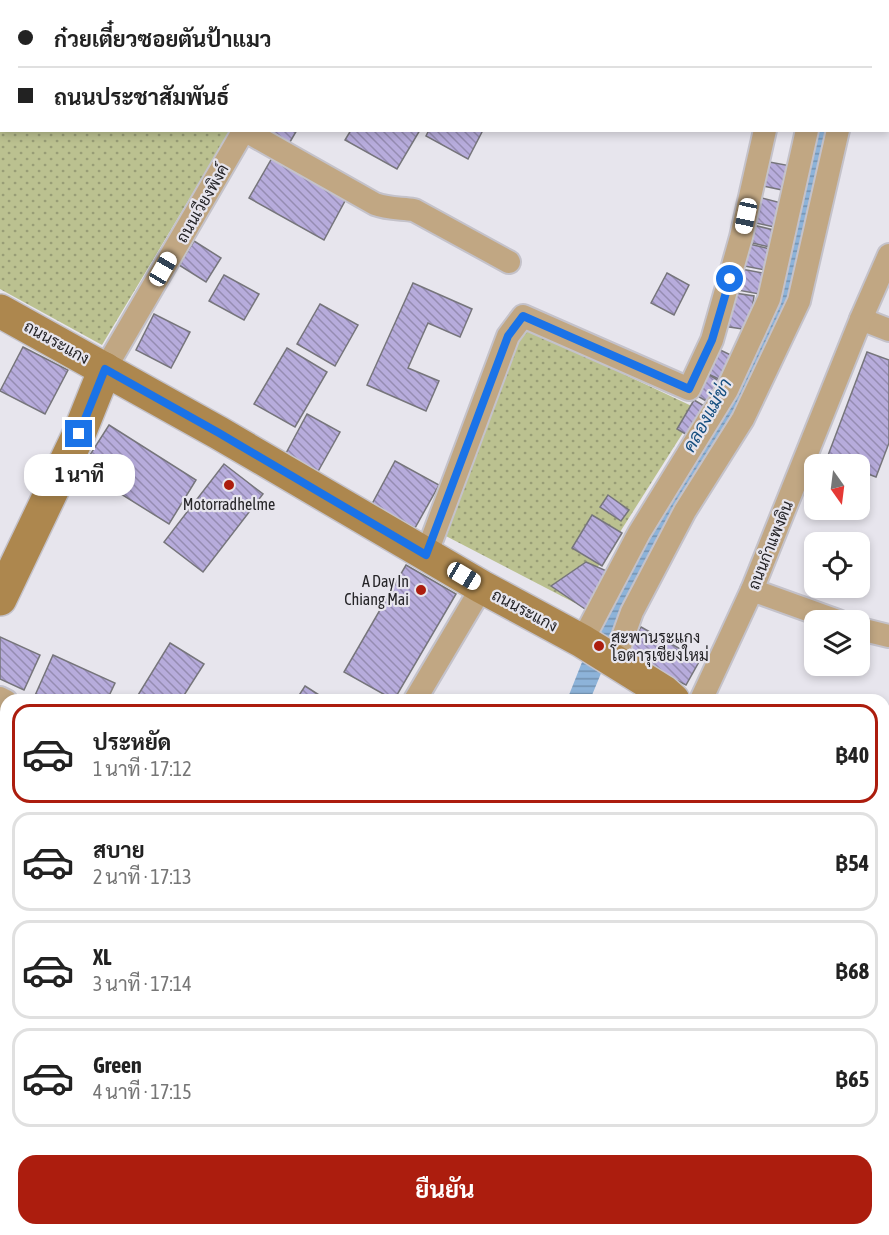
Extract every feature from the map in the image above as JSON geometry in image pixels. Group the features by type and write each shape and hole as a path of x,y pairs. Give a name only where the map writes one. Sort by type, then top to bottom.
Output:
{"street":[{"name":"ถนนเวียงพิงค์","path":"105,369 243,132"},
{"path":"248,132 375,204 386,208 414,210 509,262"},
{"path":"426,555 508,336 523,316 689,389 712,340 741,237 765,132"},
{"path":"584,637 639,532 727,390 769,299 807,132"},
{"path":"666,694 616,655 632,612 685,511 743,419 799,302 838,132"},
{"name":"ถนนกำแพงดิน","path":"704,694 753,590 861,319 889,255"},
{"name":"ถนนระแกง","path":"0,311 219,433 482,587 616,655"},
{"path":"861,319 889,330"},
{"path":"0,599 79,434 105,369"},
{"path":"419,694 482,587"},
{"path":"753,590 808,610"},
{"path":"870,631 889,636"}],"green space":[{"path":"0,132 229,132 102,345 0,289"},
{"path":"526,328 698,409 575,603 442,534 516,345"}],"water":[{"path":"810,132 833,132 796,300 628,608 592,694 569,694 607,599 776,293"}],"building":[{"path":"268,132 296,132 287,147"},
{"path":"350,132 419,132 397,169 345,140"},
{"path":"428,132 482,132 468,159 426,136"},
{"path":"272,158 346,199 324,240 249,198"},
{"path":"764,161 791,166 787,191 759,185"},
{"path":"754,196 785,204 779,228 747,221"},
{"path":"749,224 778,231 774,248 744,241"},
{"path":"194,241 221,258 206,282 179,265"},
{"path":"745,243 770,249 765,270 739,265"},
{"path":"736,268 763,273 759,294 732,289"},
{"path":"667,273 689,285 674,315 651,303"},
{"path":"224,275 259,294 244,320 209,301"},
{"path":"413,283 472,309 460,337 428,323 408,368 439,381 426,411 367,385"},
{"path":"728,292 754,296 749,330 723,326"},
{"path":"320,304 358,325 335,366 297,344"},
{"path":"154,314 190,332 171,368 136,350"},
{"path":"23,347 68,370 45,414 0,391"},
{"path":"287,348 327,372 295,427 254,404"},
{"path":"716,348 735,357 723,381 704,372"},
{"path":"867,352 889,360 889,443 876,477 870,475 870,454 829,454"},
{"path":"706,373 726,385 713,405 694,394"},
{"path":"694,400 711,410 694,439 677,429"},
{"path":"307,414 340,432 316,475 284,457"},
{"path":"109,425 196,480 169,524 81,469"},
{"path":"395,461 439,485 415,528 372,504"},
{"path":"224,464 263,494 203,572 164,542"},
{"path":"608,495 629,510 621,521 600,507"},
{"path":"592,515 622,533 602,566 572,548"},
{"path":"586,562 609,572 588,611 551,586"},
{"path":"406,565 456,594 398,694 383,694 344,672"},
{"path":"641,627 700,660 686,685 676,680 673,686 623,659"},
{"path":"0,637 40,655 24,690 0,679"},
{"path":"170,643 204,664 185,694 139,694"},
{"path":"53,655 115,683 110,694 36,694"},
{"path":"305,686 318,694 300,694"}],"place":[{"name":"Motorradhelme","path":"229,485"},
{"name":"A Day In Chiang Mai","path":"421,590"},
{"name":"สะพานระแกง โอตารุเชียงใหม่","path":"599,646"}],"route":[{"path":"79,434 105,369 426,555 508,336 523,316 689,389 712,340 730,279"}],"water label":[{"name":"คลองแม่ข่า","path":"707,415"}]}
